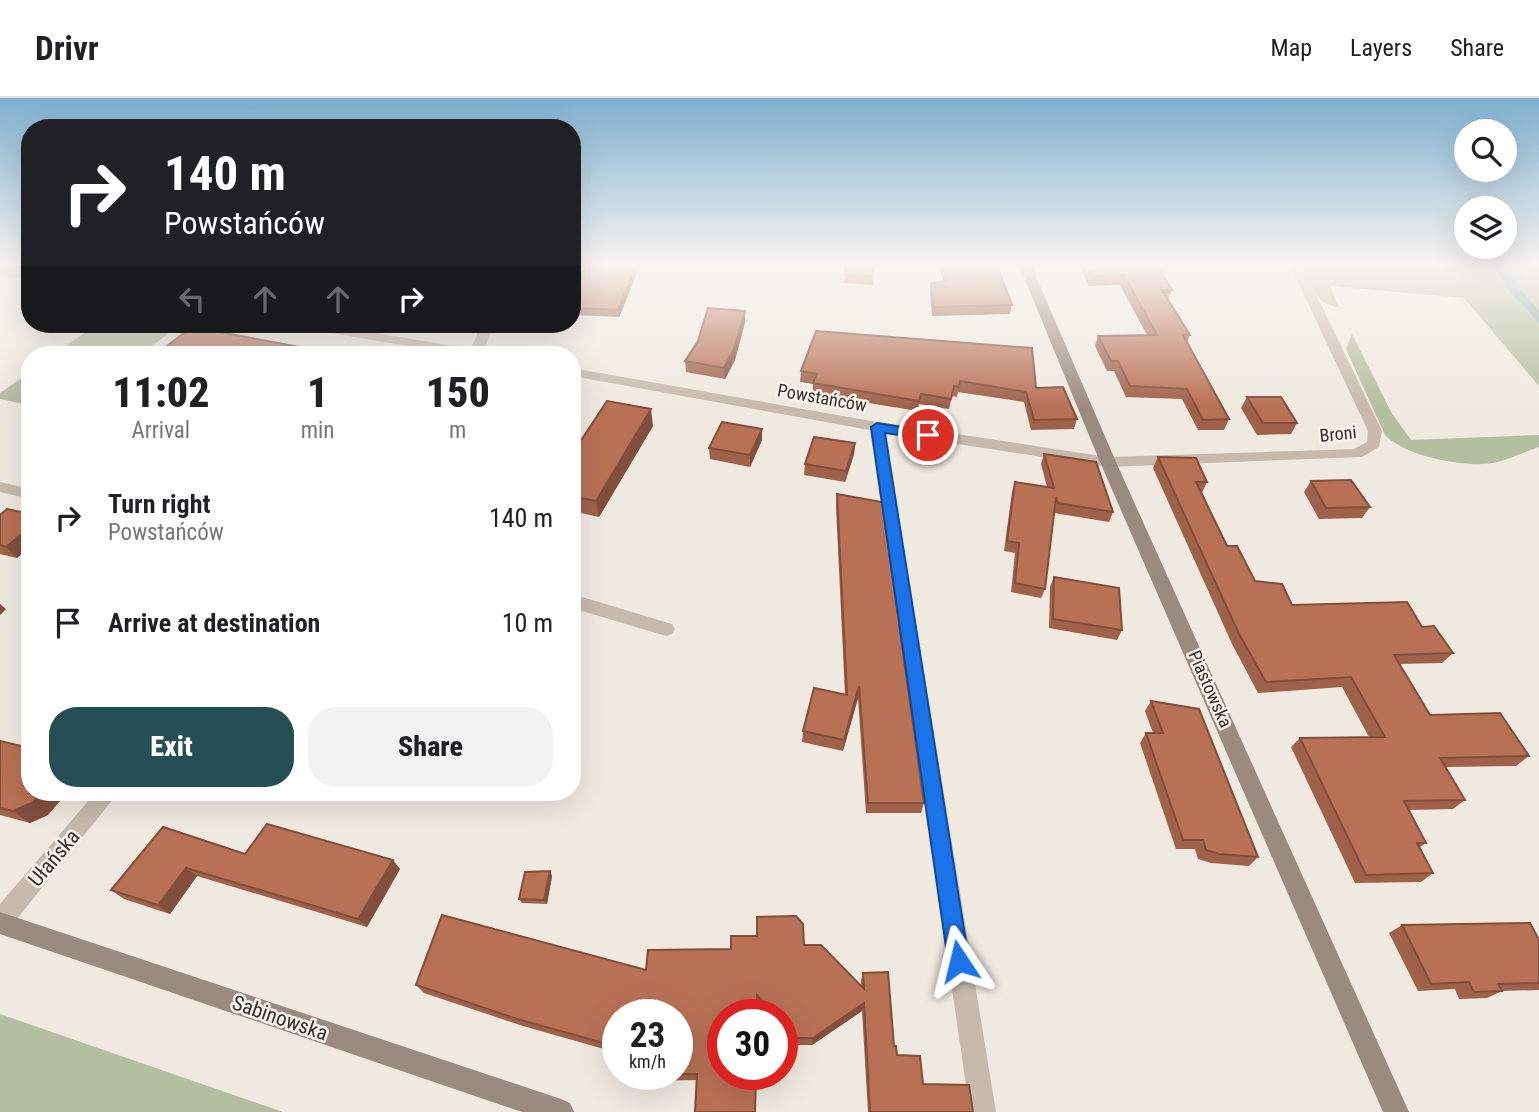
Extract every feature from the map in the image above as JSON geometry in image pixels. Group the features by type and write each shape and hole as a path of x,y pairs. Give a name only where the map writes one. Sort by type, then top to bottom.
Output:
{"street":[{"name":"Piastowska","path":"1044,312 1396,1112"},
{"name":"Broni","path":"1108,462 1357,454 1374,444 1375,430 1319,312"},
{"path":"353,333 427,346"},
{"name":"Powstańców","path":"581,374 877,427 1108,462"},
{"path":"877,427 983,1112"},
{"path":"0,487 21,492"},
{"path":"581,603 666,629"},
{"name":"Ułańska","path":"0,923 101,801"},
{"name":"Sabinowska","path":"0,923 561,1112"}],"green space":[{"path":"1476,312 1529,312 1539,323 1539,386"},
{"path":"84,333 169,333 152,346 66,346"},
{"path":"1352,334 1391,412 1411,440 1539,435 1539,447 1493,463 1467,464 1436,459 1394,442 1385,435 1346,349"},
{"path":"21,378 21,403 0,399 0,393"},
{"path":"0,1014 283,1112 0,1112"}],"water":[{"path":"1529,312 1539,312 1539,323"}],"building":[{"path":"707,312 745,312 734,349 724,368 685,361 698,341"},
{"path":"1145,312 1176,312 1190,335 1183,335 1229,419 1203,420 1187,389 1130,386 1118,361 1111,361 1098,336 1157,335"},
{"path":"816,331 1032,348 1036,388 1063,387 1077,419 1034,420 1026,392 960,381 959,387 954,386 951,399 921,394 919,401 813,383 817,374 801,371"},
{"path":"184,333 224,333 295,346 167,346"},
{"path":"1247,397 1281,397 1297,423 1263,423"},
{"path":"607,401 651,409 596,501 581,498 581,440"},
{"path":"722,422 762,429 750,455 709,448"},
{"path":"814,437 855,443 846,471 805,464"},
{"path":"1044,454 1096,462 1113,512 1058,503 1056,497 1045,589 1015,583 1019,543 1007,541 1015,482 1054,488"},
{"path":"1158,457 1196,458 1207,482 1196,482 1227,546 1237,546 1255,581 1282,584 1292,605 1407,602 1422,627 1434,626 1453,653 1394,655 1430,715 1500,713 1529,756 1440,758 1465,800 1404,801 1426,843 1417,843 1433,873 1366,875 1300,738 1385,737 1351,677 1266,682 1239,634"},
{"path":"1351,480 1370,507 1326,508 1311,481"},
{"path":"837,494 882,502 924,803 868,803 859,686 844,740 803,731 814,688 847,695"},
{"path":"7,509 21,512 21,534 6,547 0,545 0,515"},
{"path":"1054,577 1119,588 1122,630 1053,619"},
{"path":"1151,701 1199,709 1258,857 1219,854 1206,850 1203,840 1183,840 1146,733 1163,733"},
{"path":"0,741 21,746 21,801 34,801 13,811 0,808"},
{"path":"267,824 393,860 358,919 186,868 158,905 111,890 163,827 245,854"},
{"path":"550,871 544,900 519,899 525,872"},
{"path":"442,915 646,970 648,950 731,949 731,936 757,936 757,917 796,916 803,924 804,945 821,945 864,989 863,973 888,972 897,1055 920,1056 923,1084 969,1085 973,1112 870,1112 864,1003 813,1038 798,1038 798,999 761,999 757,995 757,999 707,999 707,1090 756,1090 755,1112 695,1112 697,1074 693,1074 693,999 602,999 602,1043 517,1019 416,985"},
{"path":"1530,923 1539,940 1539,983 1498,984 1502,991 1474,992 1469,982 1431,984 1402,925"}],"route":[{"path":"928,435 877,427 959,961"}]}
